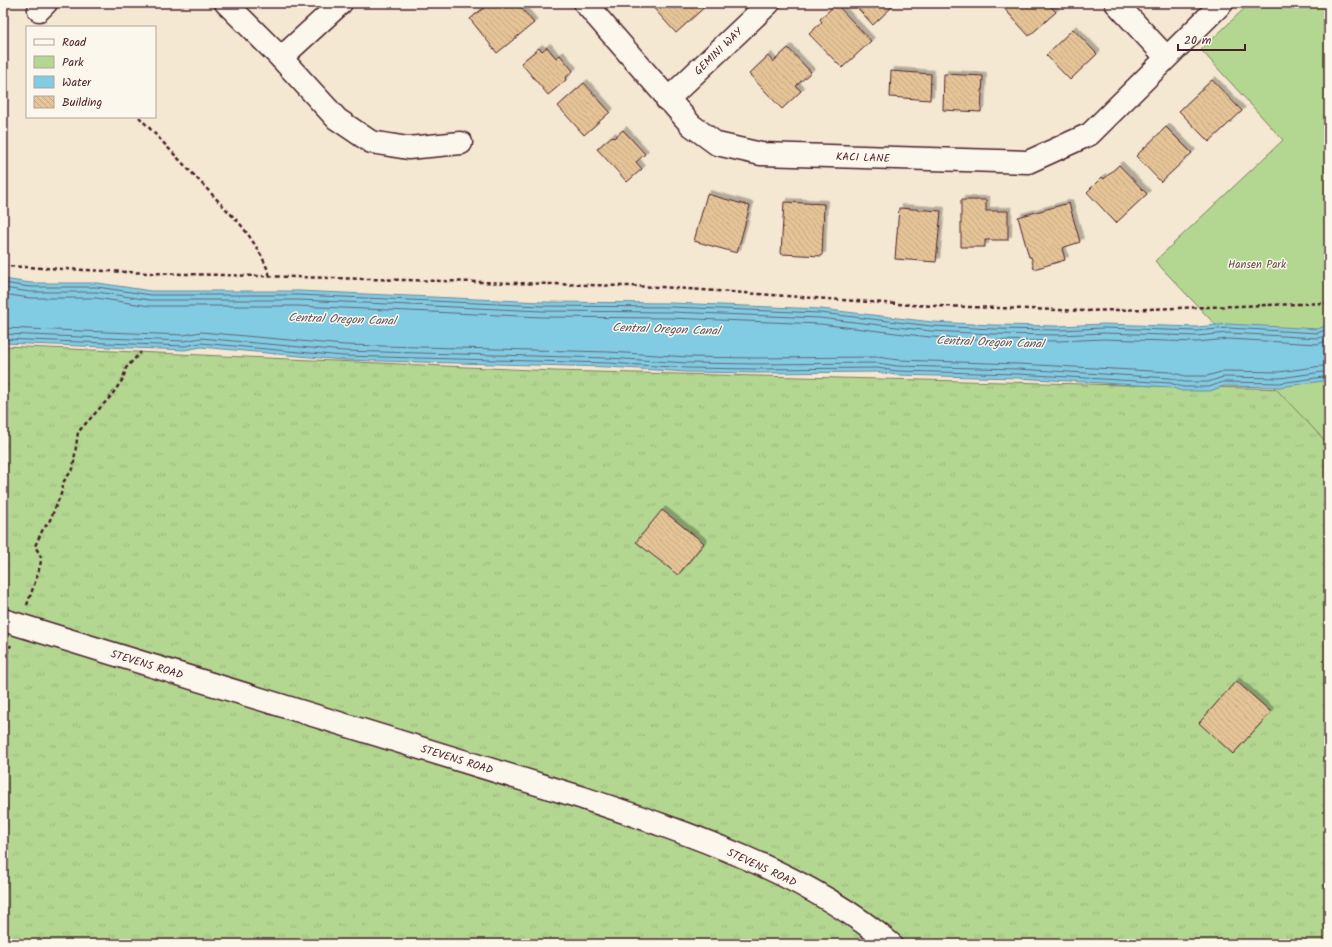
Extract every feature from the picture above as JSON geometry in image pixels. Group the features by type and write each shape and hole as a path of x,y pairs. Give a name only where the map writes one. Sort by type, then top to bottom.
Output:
{"street":[{"path":"226,3 281,58 337,119 371,142 408,148 461,143"},
{"path":"281,58 341,3"},
{"name":"KACI LANE","path":"585,3 667,100 691,125 716,144 761,154 1028,162 1090,134 1222,3"},
{"name":"GEMINI WAY","path":"667,100 769,3"},
{"path":"1116,3 1166,57"},
{"name":"STEVENS ROAD","path":"12,623 580,796 639,816 698,838 768,868 836,904 891,944"}],"path":[{"path":"140,118 241,225 255,243 265,260 270,276"},
{"path":"3,266 156,273 662,287 911,305 1086,311 1329,303"},
{"path":"12,623 41,566 41,557 35,546 56,507 64,481 73,469 78,432 111,396 123,379 126,368 141,352"}],"green space":[{"name":"Hansen Park","path":"1250,3 1329,3 1329,445 1155,261 1283,140 1201,50"},
{"path":"3,346 554,371 1329,390 1329,944 3,944"}],"water":[{"name":"Central Oregon Canal","path":"3,279 31,283 98,283 151,291 299,291 542,302 671,303 821,309 932,322 993,325 1059,326 1104,324 1197,327 1228,324 1318,329 1329,324 1329,384 1323,381 1280,387 1224,386 1210,391 1182,391 1170,387 1018,378 896,375 877,372 687,372 609,367 343,360 201,347 185,350 3,343"}],"building":[{"path":"490,3 517,3 534,23 497,53 470,19"},
{"path":"649,3 709,3 676,33"},
{"path":"853,3 896,3 873,25"},
{"path":"1002,3 1047,3 1056,12 1029,36 1001,5"},
{"path":"836,4 871,41 842,68 809,34 822,22 820,19"},
{"path":"1073,29 1097,54 1070,80 1046,55"},
{"path":"547,47 556,58 560,55 573,71 565,78 566,80 548,95 521,63 539,48 542,51"},
{"path":"788,48 811,72 796,86 801,91 782,109 749,74 768,56 773,62"},
{"path":"891,71 931,74 930,100 890,97"},
{"path":"944,74 983,76 981,112 943,110"},
{"path":"1212,80 1242,111 1209,142 1179,111"},
{"path":"584,83 610,112 584,135 558,106"},
{"path":"1166,127 1192,153 1161,182 1136,156"},
{"path":"623,130 645,154 636,162 642,169 627,182 597,149 612,136 614,138"},
{"path":"1119,165 1147,194 1116,223 1087,192 1102,177 1104,179"},
{"path":"707,194 750,206 737,253 694,241"},
{"path":"961,200 986,200 986,211 1008,211 1008,240 985,240 985,247 961,247"},
{"path":"784,202 824,204 822,256 781,254"},
{"path":"1069,203 1080,242 1062,248 1065,260 1034,269 1031,257 1029,257 1018,217"},
{"path":"899,208 941,211 936,262 895,259"},
{"path":"662,510 704,543 678,575 636,542"},
{"path":"1236,681 1271,712 1233,754 1199,723"}]}
